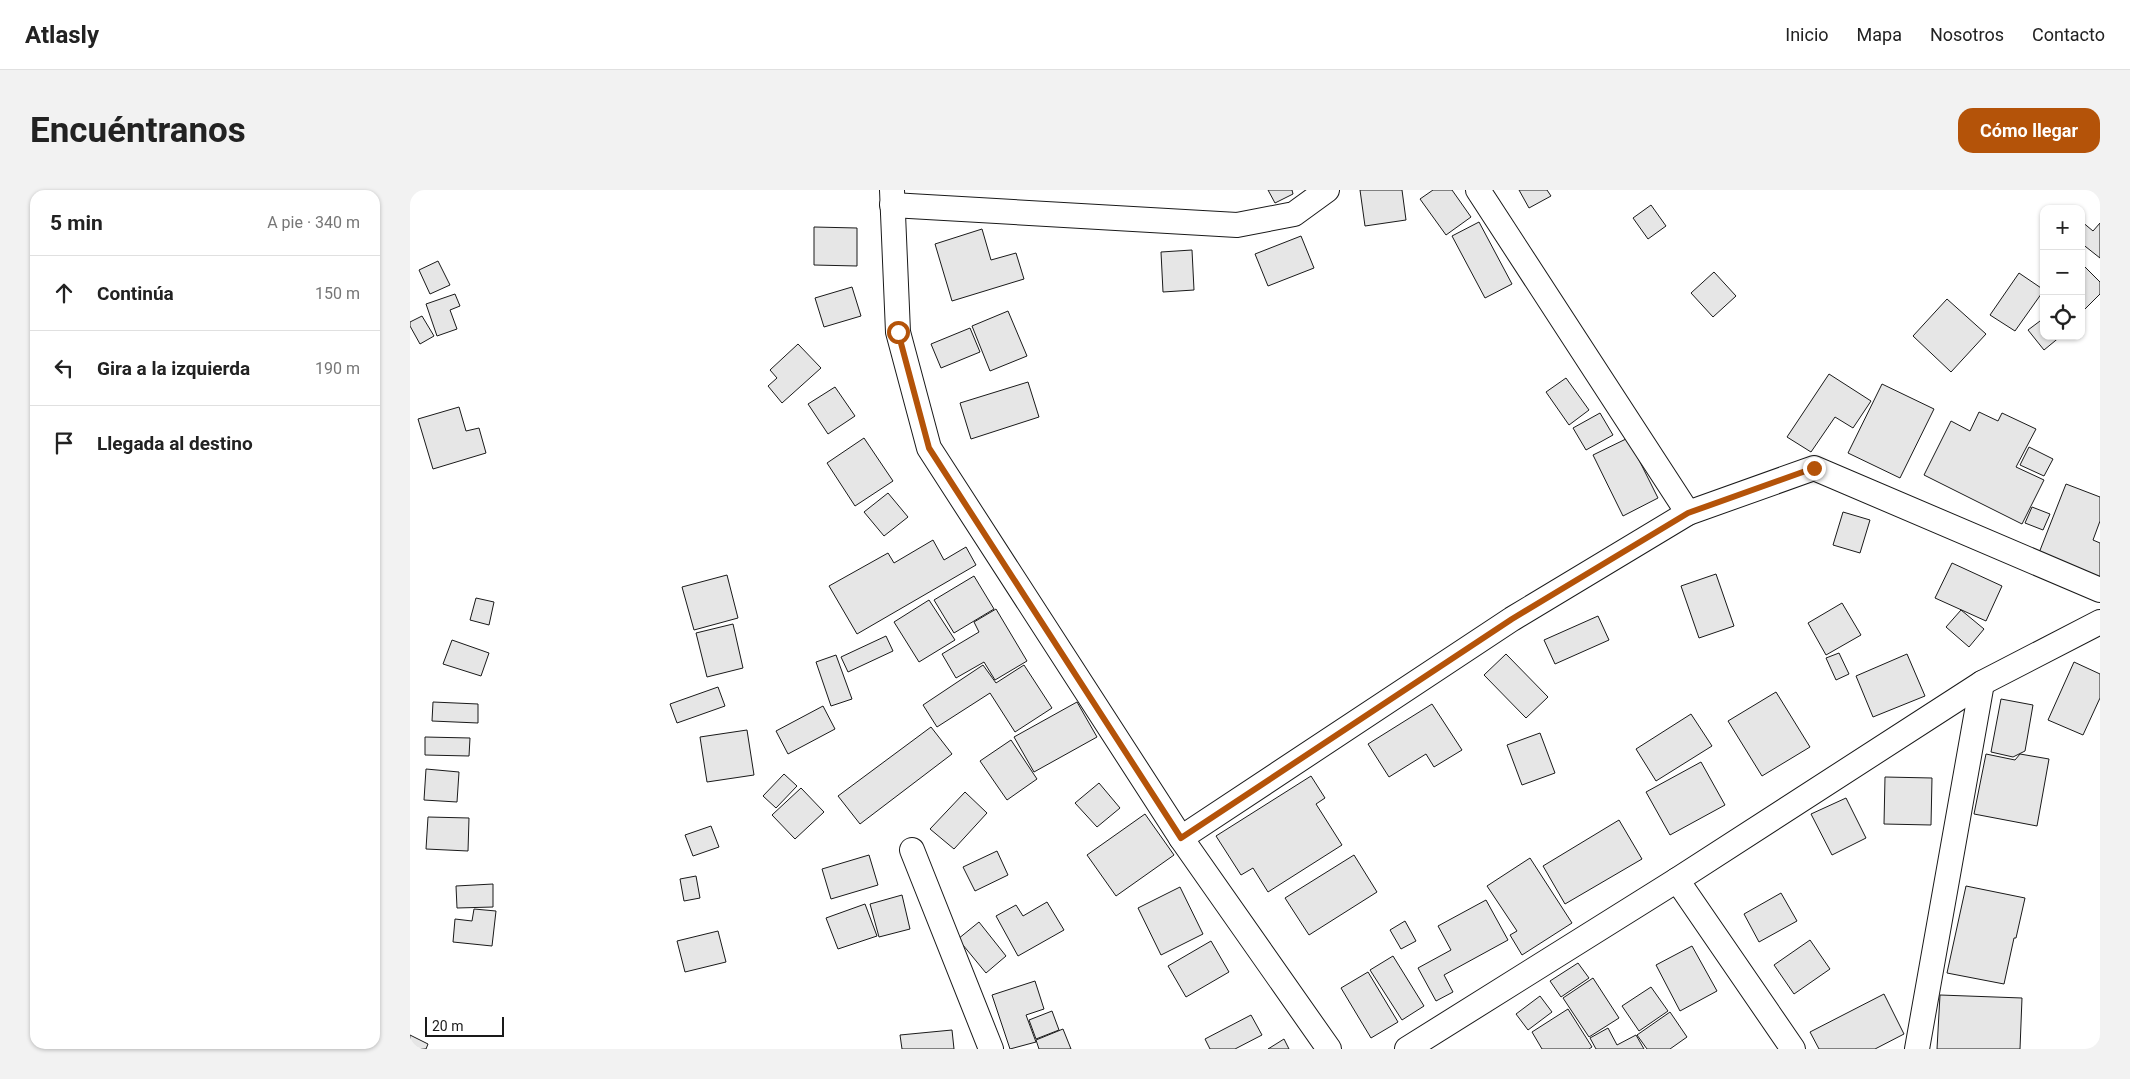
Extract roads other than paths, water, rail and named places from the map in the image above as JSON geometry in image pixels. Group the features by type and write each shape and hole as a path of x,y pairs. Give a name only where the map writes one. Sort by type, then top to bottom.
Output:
{"street":[{"path":"1327,190 1294,214 1237,225 892,198 898,332 929,448 1181,838 1329,1049"},
{"path":"1478,190 1688,513"},
{"path":"1181,838 1512,619 1688,513 1814,468 2100,590"},
{"path":"1407,1049 1677,880 1982,683 2100,622"},
{"path":"1917,1049 1982,683"},
{"path":"912,850 991,1049"},
{"path":"1677,880 1793,1049"}]}
